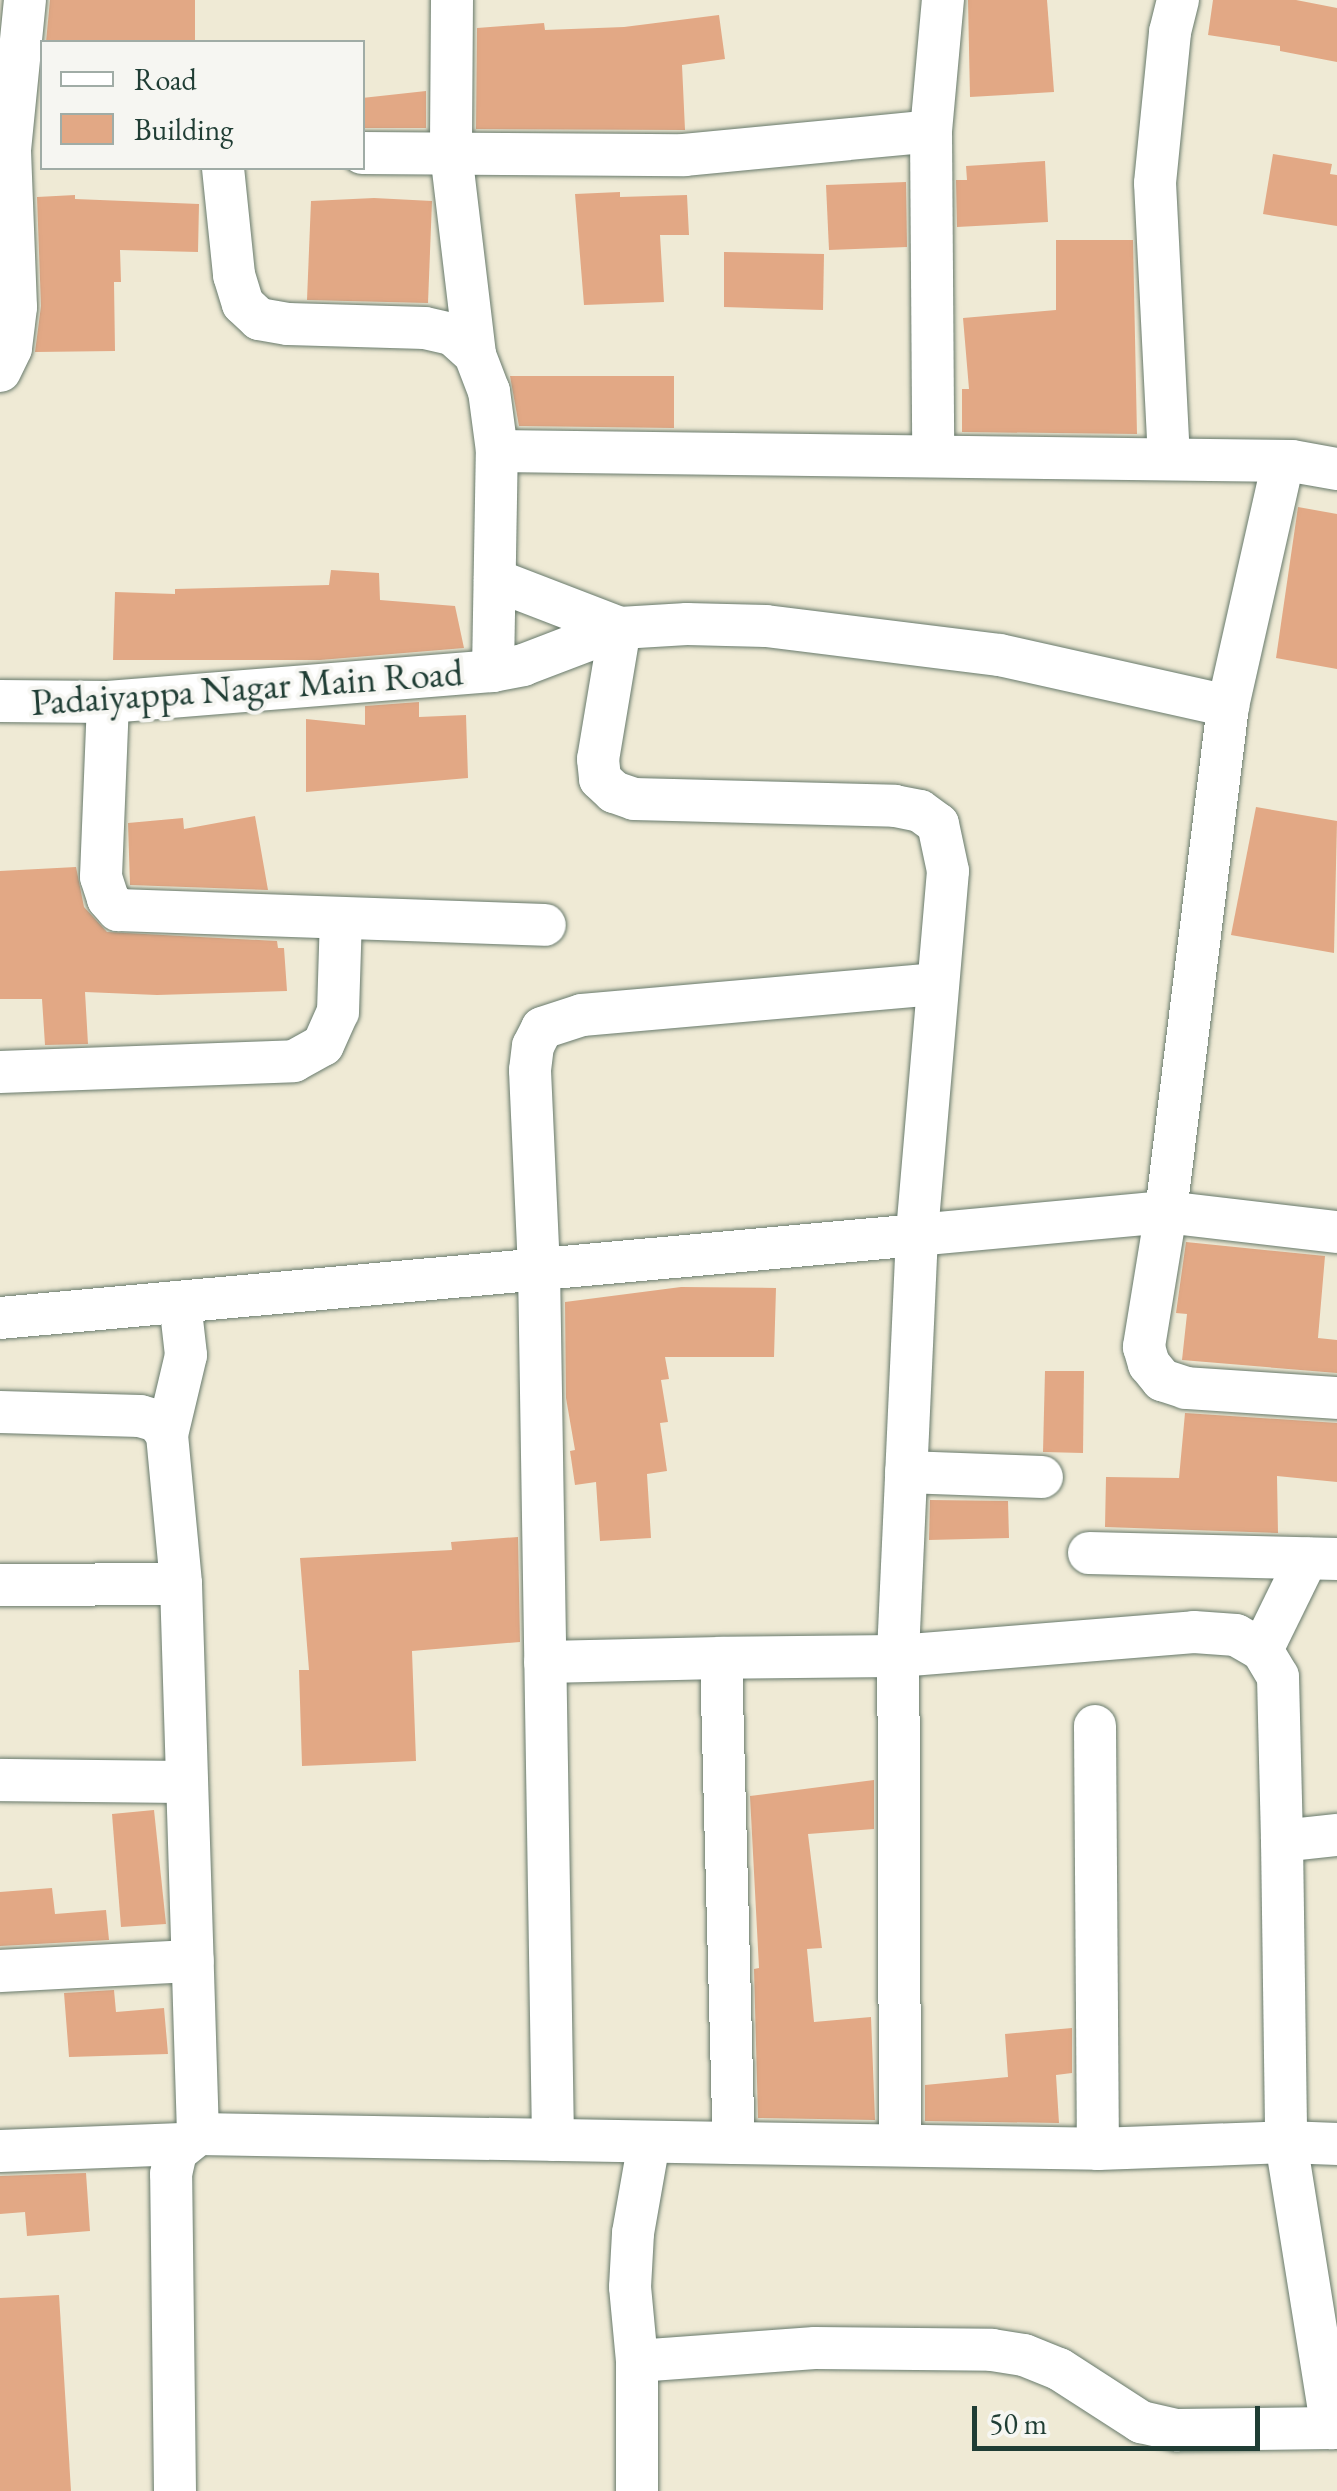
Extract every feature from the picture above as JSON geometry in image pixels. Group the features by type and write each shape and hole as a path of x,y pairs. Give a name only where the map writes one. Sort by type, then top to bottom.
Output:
{"street":[{"path":"0,371 11,348 16,307 17,150 25,0"},
{"path":"452,0 450,154 475,355 489,390 497,450 493,671"},
{"path":"934,456 931,131 942,0"},
{"path":"1168,459 1154,183 1170,32 1178,0"},
{"path":"365,153 684,155 931,131"},
{"path":"223,170 234,276 243,304 259,319 426,328 452,334 475,355"},
{"path":"497,450 1168,459 1283,462 1337,469"},
{"path":"1283,462 1228,706 1166,1212 1144,1347 1149,1364 1162,1380 1186,1388 1337,1398"},
{"path":"495,580 620,628 766,626 942,647 1000,655 1228,706"},
{"path":"620,628 598,759 600,779 614,792 634,799 920,811 938,824 947,859 917,1235 898,1656 900,2143"},
{"name":"Padaiyappa Nagar Main Road","path":"0,701 108,702 493,671 523,665 620,628"},
{"path":"108,702 101,878 108,899 118,910 545,925"},
{"path":"0,1072 294,1061 323,1046 338,1012 341,918"},
{"path":"554,2140 539,1269 530,1070 542,1028 582,1014 938,984"},
{"path":"0,1318 1166,1212 1337,1232"},
{"path":"176,2491 172,2174 190,2139 193,1961 181,1584 168,1435 186,1355 180,1302"},
{"path":"0,1412 140,1416 157,1420 168,1435"},
{"path":"906,1472 1042,1477"},
{"path":"1089,1553 1322,1558"},
{"path":"1262,1650 1322,1558"},
{"path":"0,1585 181,1584"},
{"path":"545,1662 898,1656 1194,1632 1236,1635 1262,1650 1278,1677 1282,1710 1286,2142 1334,2428 1177,2430 1142,2422 1059,2368 1024,2354 992,2350 816,2348 637,2361"},
{"path":"721,1658 734,2144"},
{"path":"1094,1726 1098,2149"},
{"path":"0,1780 187,1782"},
{"path":"1282,1840 1337,1835"},
{"path":"0,1971 193,1961"},
{"path":"0,2151 190,2139 900,2143 1098,2149 1286,2142 1337,2144"},
{"path":"637,2491 637,2361 630,2287 633,2233 649,2142"}],"building":[{"path":"50,0 195,0 195,40 46,40"},
{"path":"968,0 1047,0 1054,92 970,97"},
{"path":"1213,0 1296,0 1337,8 1337,62 1280,51 1280,46 1208,35"},
{"path":"719,15 725,59 682,65 685,130 476,129 477,28 544,23 545,30 624,27"},
{"path":"426,91 426,128 365,128 365,98"},
{"path":"1273,154 1332,164 1330,174 1337,175 1337,226 1263,214"},
{"path":"1045,161 1048,222 957,227 956,180 967,180 966,166"},
{"path":"906,182 907,247 829,250 826,185"},
{"path":"620,192 620,197 687,195 689,235 660,235 664,302 584,305 575,194"},
{"path":"75,195 75,199 199,204 198,252 120,250 121,282 114,282 115,351 35,352 41,306 37,197"},
{"path":"311,201 432,201 428,303 307,300"},
{"path":"1056,240 1133,240 1137,434 962,432 962,389 969,389 963,318 1056,310"},
{"path":"724,252 824,254 823,310 724,307"},
{"path":"510,376 674,376 674,428 519,426"},
{"path":"1298,507 1337,514 1337,669 1276,658"},
{"path":"331,570 379,573 380,600 455,606 464,648 320,660 113,660 115,592 175,594 175,589 329,585"},
{"path":"419,702 419,717 466,715 468,778 306,792 306,719 365,725 365,706"},
{"path":"1256,807 1337,821 1334,953 1231,935"},
{"path":"255,816 268,890 130,885 128,823 183,818 184,829"},
{"path":"76,867 84,907 107,932 277,941 278,948 284,948 287,991 157,995 85,992 88,1044 45,1045 42,999 0,999 0,871"},
{"path":"1186,1242 1325,1256 1318,1338 1337,1340 1337,1373 1182,1360 1187,1314 1176,1313"},
{"path":"681,1287 776,1288 774,1357 665,1357 669,1379 661,1380 668,1422 660,1423 667,1471 647,1474 651,1538 600,1541 596,1482 575,1485 570,1451 575,1450 566,1398 565,1302"},
{"path":"1045,1371 1084,1371 1083,1453 1043,1452"},
{"path":"1185,1413 1337,1423 1337,1482 1277,1476 1278,1533 1105,1527 1106,1477 1179,1478"},
{"path":"930,1500 1008,1501 1009,1538 929,1540"},
{"path":"518,1537 520,1642 412,1651 416,1761 302,1766 299,1670 309,1670 300,1558 452,1550 451,1542"},
{"path":"874,1780 874,1829 808,1834 822,1948 807,1949 814,2022 871,2017 875,2120 758,2118 754,1969 759,1968 750,1796"},
{"path":"154,1810 166,1924 121,1927 112,1814"},
{"path":"52,1888 55,1914 106,1910 109,1940 0,1946 0,1892"},
{"path":"114,1990 116,2012 164,2008 168,2054 69,2057 64,1993"},
{"path":"1072,2028 1072,2073 1056,2075 1059,2123 925,2121 925,2085 1008,2077 1005,2034"},
{"path":"86,2173 90,2231 27,2236 25,2212 0,2214 0,2176"},
{"path":"59,2295 71,2491 0,2491 0,2298"}]}
